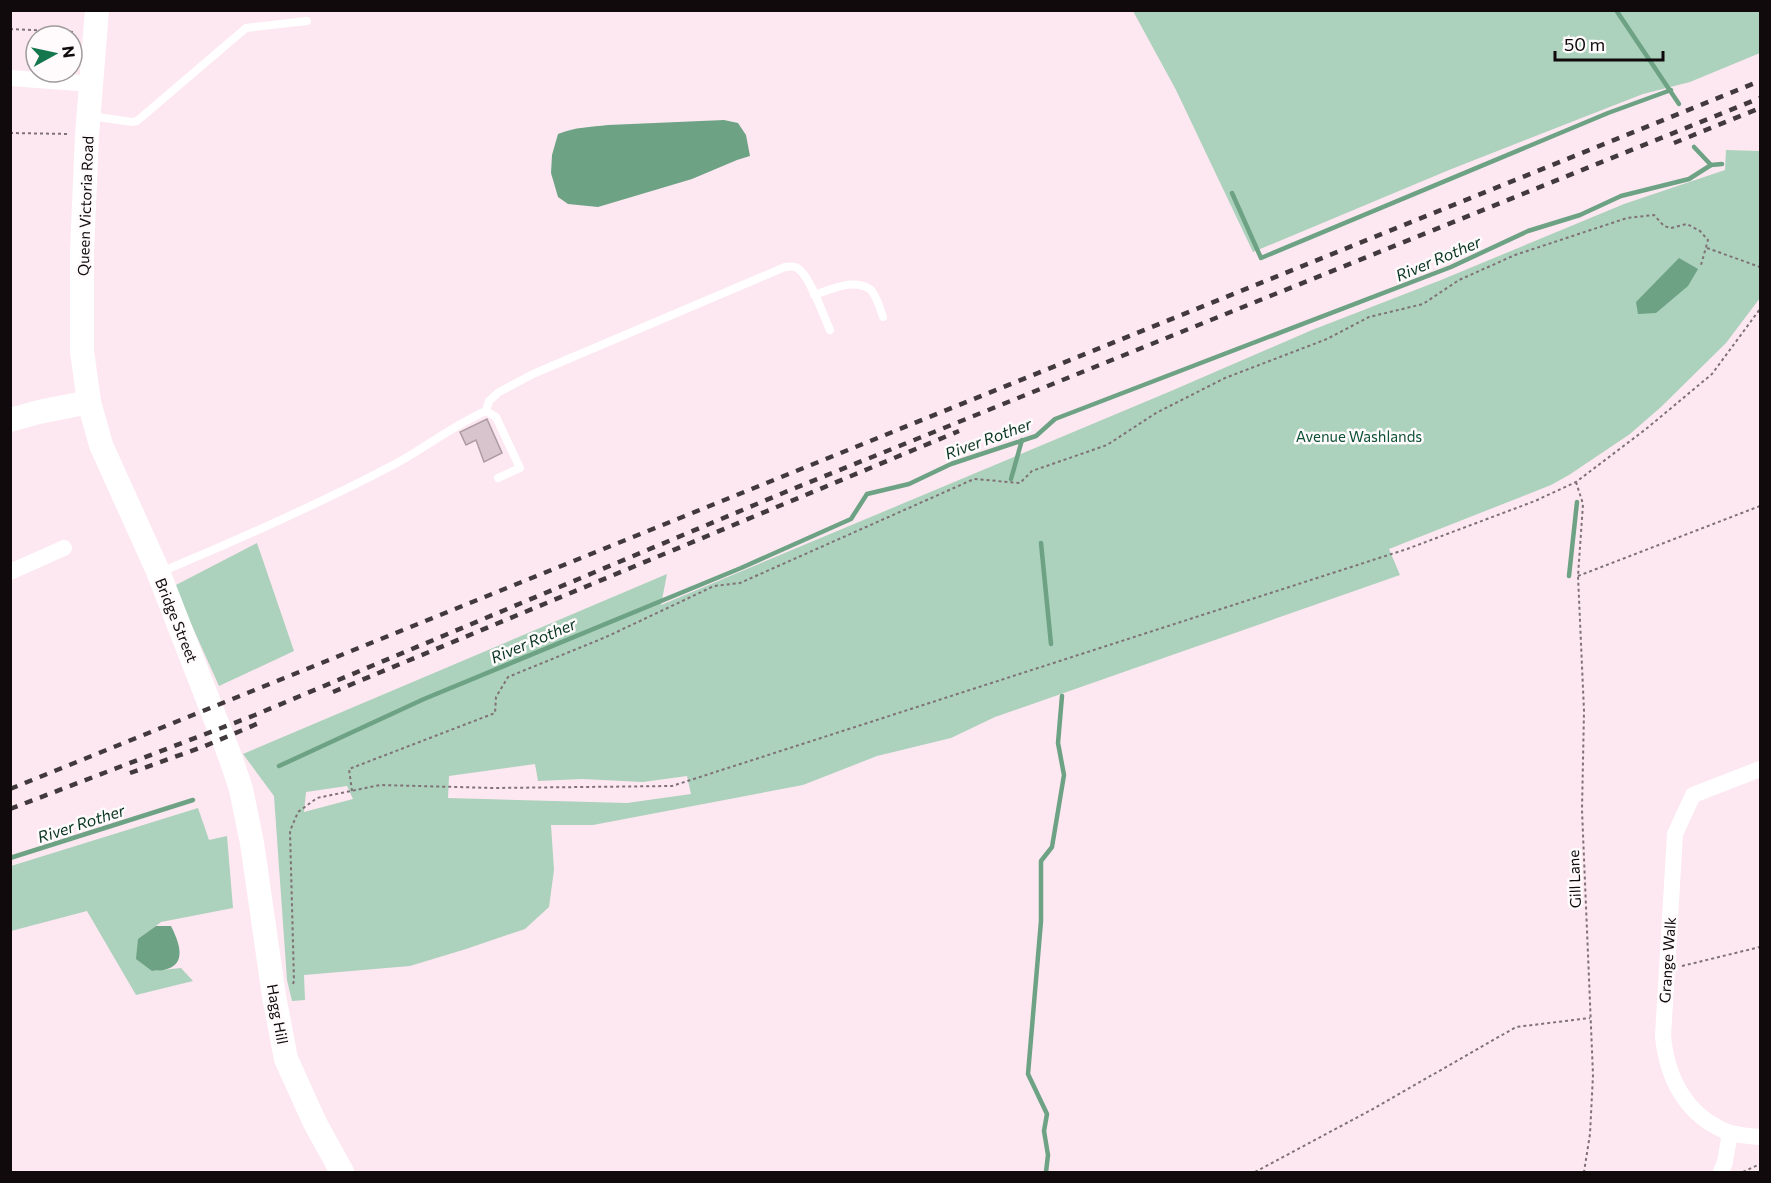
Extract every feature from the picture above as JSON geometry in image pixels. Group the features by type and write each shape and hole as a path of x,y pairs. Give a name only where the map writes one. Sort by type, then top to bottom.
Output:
{"street":[{"name":"Queen Victoria Road","path":"89,402 82,351 82,252 96,22"},
{"path":"10,78 92,84"},
{"path":"10,420 89,402"},
{"name":"Bridge Street","path":"89,402 101,445 158,573 231,759 241,789 252,843"},
{"path":"10,572 64,548"},
{"name":"Grange Walk","path":"1730,1133 1706,1121 1694,1110 1672,1077 1665,1058 1663,1036 1675,834 1693,795 1761,768"},
{"name":"Hagg Hill","path":"252,843 274,996 286,1059 315,1124 342,1172"},
{"path":"1721,1173 1730,1133 1761,1137"}],"lane":[{"path":"88,125 137,121 246,28 307,21"},
{"path":"158,573 224,546 396,463 466,420 486,411 489,401 499,392 533,374 785,267 795,267 802,271 830,330"},
{"path":"814,295 840,286 853,284 862,286 870,289 875,296 883,317"},
{"path":"486,411 496,417 520,468 498,478"}],"path":[{"path":"10,29 96,22"},
{"path":"10,133 88,125"},
{"path":"352,791 349,769 495,713 496,698 508,677 606,637 714,586 740,583 974,479 1020,483 1032,471 1107,445 1156,413 1225,378 1327,339 1370,317 1423,304 1459,280 1515,255 1627,218 1654,215 1665,226 1671,228 1687,224 1700,231 1708,240 1701,265"},
{"path":"1707,248 1761,267"},
{"path":"274,996 290,990 294,981 290,831 298,812 317,798 380,785 494,788 672,786 1407,549 1535,501 1576,482 1646,429 1712,374 1761,309"},
{"name":"Gill Lane","path":"1576,482 1583,504 1578,576 1584,711 1582,810 1593,1075 1590,1134 1584,1173"},
{"path":"1578,576 1761,506"},
{"path":"1667,969 1761,947"},
{"path":"1255,1173 1516,1027 1590,1018"},
{"path":"1743,1173 1761,1164"}],"green space":[{"path":"1133,11 1760,11 1760,53 1690,82 1643,94 1449,170 1253,252 1176,90"},
{"name":"Avenue Washlands","path":"1726,150 1760,151 1760,298 1726,343 1630,434 1569,475 1551,485 1389,549 1400,575 995,717 951,738 877,756 803,785 593,825 551,825 554,870 549,907 525,929 410,966 304,975 305,1000 292,1001 287,980 274,796 243,754 667,574 661,605 1312,330 1441,280 1624,204 1725,170","holes":["535,764 538,781 582,779 643,782 687,776 691,794 627,803 448,798 449,776","347,786 353,799 304,812 306,792"]},
{"path":"257,543 294,651 219,686 174,586"},
{"path":"198,808 209,840 227,836 233,908 161,922 138,940 152,971 181,968 193,981 136,995 87,911 11,931 11,866"}],"shaded area":[{"path":"724,120 738,123 746,135 750,156 692,179 598,207 568,204 558,197 551,173 552,155 558,134 608,125"},
{"path":"1679,258 1698,269 1688,286 1656,313 1638,314 1636,302"},
{"path":"156,926 171,926 180,951 177,962 173,966 165,970 152,971 136,959 138,939"}],"building":[{"path":"487,419 502,453 484,462 476,440 466,445 460,432"}],"waterway":[{"path":"1616,10 1679,104"},
{"path":"1232,193 1261,258 1608,113 1671,90"},
{"path":"1694,147 1711,165"},
{"name":"River Rother","path":"279,766 424,699 741,568 851,519 867,494 909,484 951,464 1036,436 1055,419 1451,267 1528,231 1580,215 1621,196 1689,179 1711,165 1722,164"},
{"path":"1011,479 1022,440"},
{"path":"1569,576 1577,502"},
{"path":"1041,543 1051,644"},
{"path":"1046,1172 1048,1155 1044,1131 1047,1114 1028,1074 1041,921 1041,861 1052,847 1064,775 1058,743 1062,696"},
{"name":"River Rother","path":"10,858 193,800"}],"railway":[{"path":"10,789 1760,81"},
{"path":"10,809 255,715 783,493 1760,98"},
{"path":"1674,143 1760,108"},
{"path":"333,692 959,431"},
{"path":"130,773 205,746 259,723"}]}
